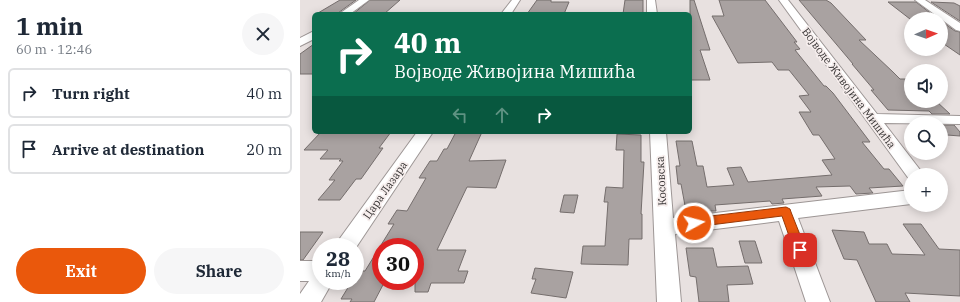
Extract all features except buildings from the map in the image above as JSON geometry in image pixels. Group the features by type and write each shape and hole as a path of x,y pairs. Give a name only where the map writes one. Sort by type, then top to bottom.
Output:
{"street":[{"path":"347,12 365,0"},
{"path":"507,12 516,0"},
{"path":"651,0 652,12"},
{"name":"Војводе Живојина Мишића","path":"783,0 911,168"},
{"path":"919,0 960,28"},
{"path":"300,43 312,35"},
{"path":"872,118 960,120"},
{"name":"Цара Лазара","path":"351,238 423,134"},
{"name":"Косовска","path":"658,134 669,302 664,302"},
{"path":"664,227 904,198"},
{"path":"786,212 818,302"},
{"path":"300,272 312,271"},
{"path":"308,302 316,290"}],"route":[{"path":"694,223 786,212 800,250"}]}
